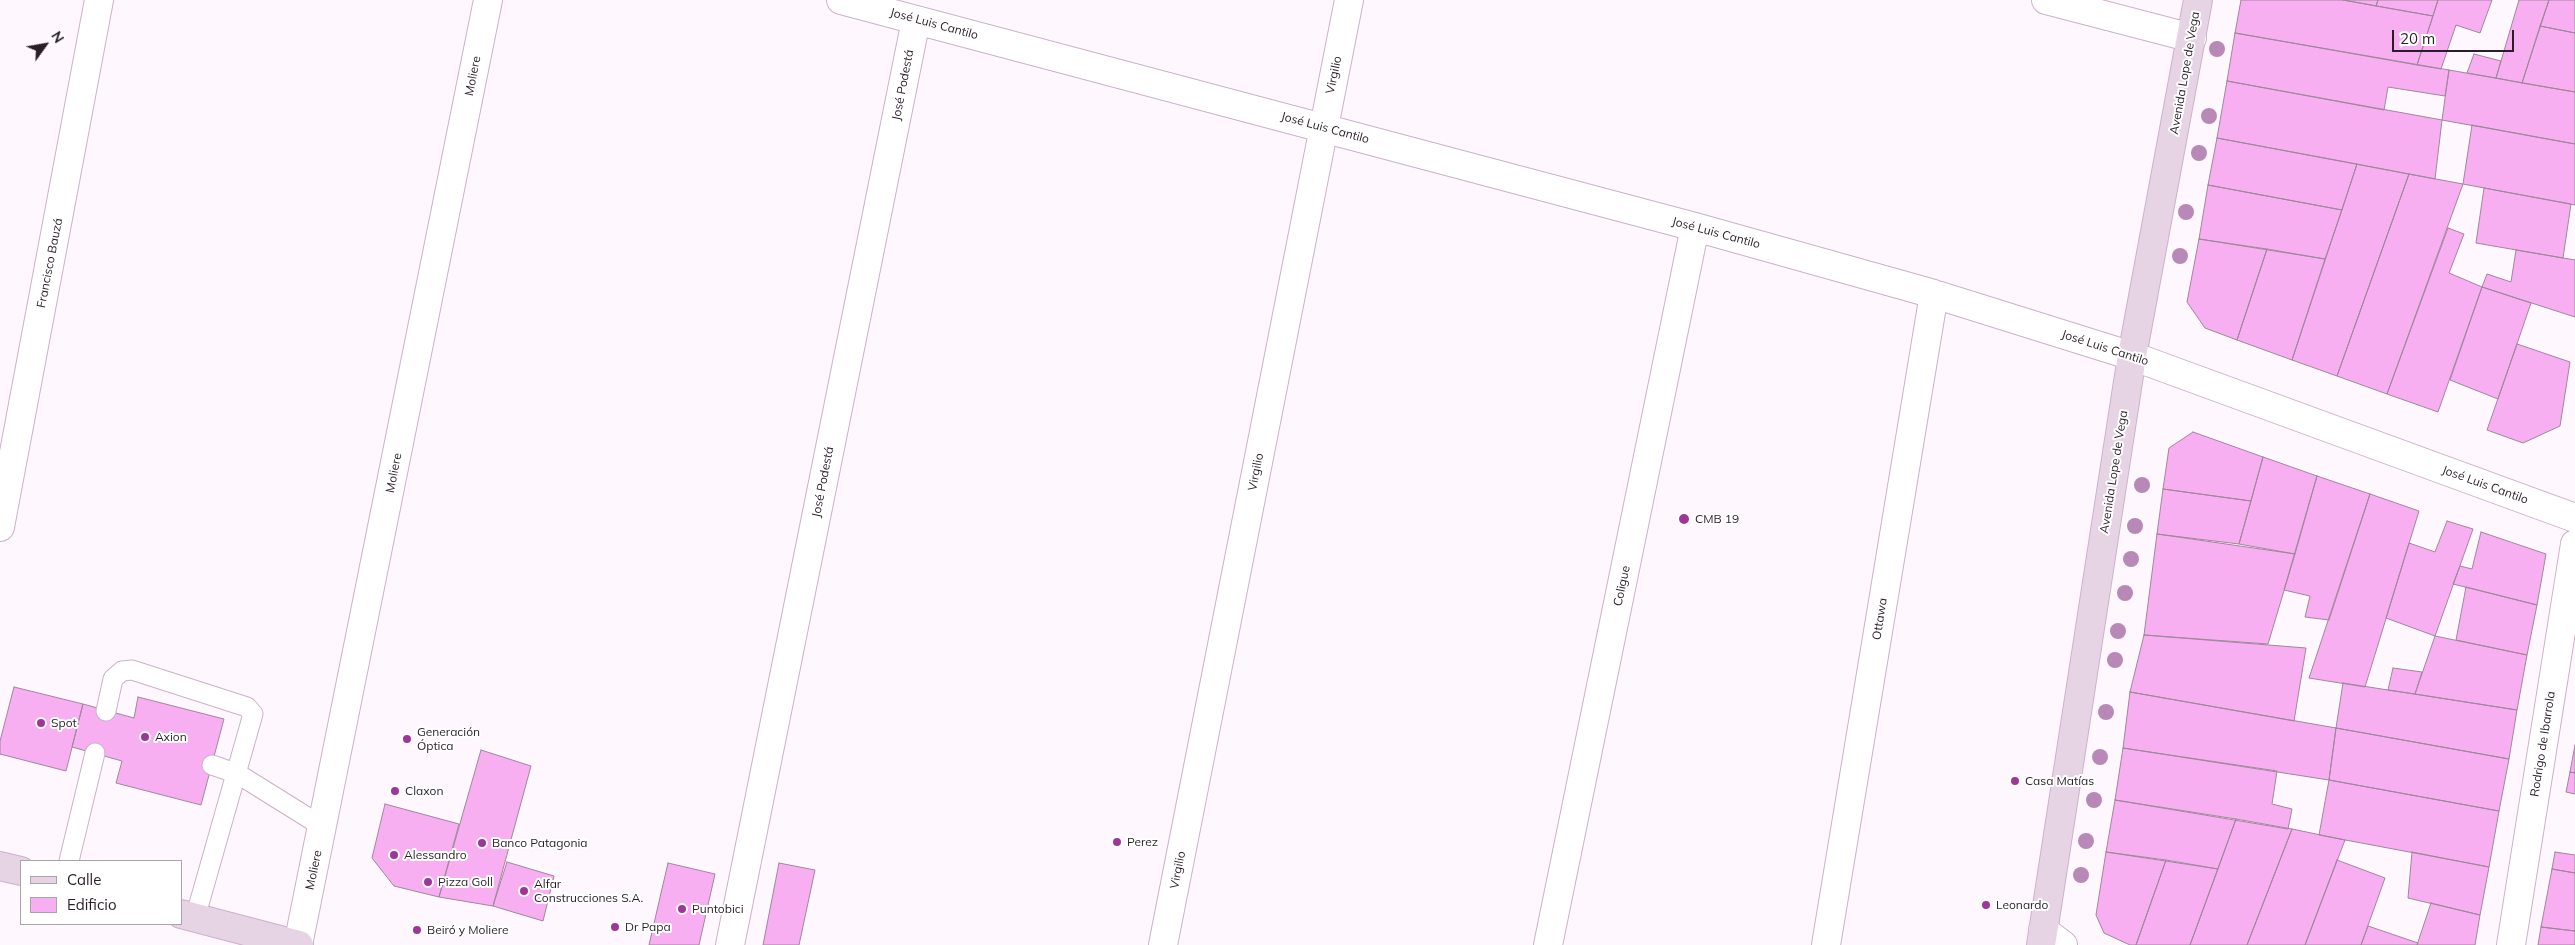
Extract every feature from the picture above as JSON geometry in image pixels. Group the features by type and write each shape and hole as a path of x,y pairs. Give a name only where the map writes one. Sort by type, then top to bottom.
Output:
{"main road":[{"name":"Avenida Lope de Vega","path":"2049,940 2132,356 2198,0"},
{"path":"0,866 20,871"},
{"path":"188,916 298,945"}],"street":[{"name":"Francisco Bauzá","path":"0,527 99,0"},
{"name":"Moliere","path":"298,945 488,0"},
{"name":"José Luis Cantilo","path":"841,0 1695,227 1934,294 2132,356 2575,518"},
{"name":"Virgilio","path":"1163,945 1349,0"},
{"path":"2046,0 2192,38"},
{"name":"José Podestá","path":"730,945 916,20"},
{"name":"Coligue","path":"1548,945 1695,227"},
{"name":"Ottawa","path":"1826,945 1934,294"},
{"name":"Rodrigo de Ibarrola","path":"2511,945 2575,544"}],"lane":[{"path":"106,711 113,679 122,671 132,670 248,707 253,714 238,774 188,916"},
{"path":"69,860 95,753"},
{"path":"212,766 238,774 323,827"}],"building":[{"path":"2241,0 2343,0 2433,16 2417,65 2235,33"},
{"path":"2343,0 2378,0 2376,6"},
{"path":"2378,0 2438,0 2433,16 2376,6"},
{"path":"2438,0 2492,0 2480,33 2456,25 2441,69 2417,65"},
{"path":"2519,0 2549,0 2522,83 2496,78"},
{"path":"2549,0 2575,0 2575,33 2540,26"},
{"path":"2540,26 2575,33 2575,92 2522,83"},
{"path":"2235,33 2449,70 2445,96 2388,87 2384,110 2227,81"},
{"path":"2474,54 2501,61 2496,78 2467,73"},
{"path":"2449,70 2575,92 2575,144 2442,120"},
{"path":"2227,81 2442,120 2435,179 2217,138"},
{"path":"2472,125 2575,144 2575,205 2463,184"},
{"path":"2217,138 2357,164 2342,210 2208,185"},
{"path":"2357,164 2409,174 2337,376 2292,360"},
{"path":"2409,174 2463,184 2387,394 2337,376"},
{"path":"2208,185 2342,210 2325,259 2199,239"},
{"path":"2484,188 2571,204 2563,258 2476,243"},
{"path":"2448,228 2464,234 2449,273 2482,287 2438,412 2387,394"},
{"path":"2199,239 2267,249 2237,340 2205,328 2187,302"},
{"path":"2267,249 2325,259 2292,360 2237,340"},
{"path":"2516,250 2575,260 2575,317 2482,287 2487,274 2511,282"},
{"path":"2482,287 2531,303 2498,399 2450,380"},
{"path":"2517,344 2570,362 2560,426 2523,443 2487,430"},
{"path":"2193,432 2263,457 2251,501 2163,489 2169,448"},
{"path":"2263,457 2317,476 2295,554 2239,544"},
{"path":"2317,476 2370,494 2329,620 2305,617 2310,596 2284,590"},
{"path":"2163,489 2251,501 2239,544 2157,534"},
{"path":"2370,494 2419,511 2365,687 2309,678"},
{"path":"2447,521 2473,529 2435,636 2386,618 2409,543 2435,552"},
{"path":"2481,532 2546,554 2537,605 2453,584 2460,566 2472,569"},
{"path":"2157,534 2295,554 2268,644 2144,635"},
{"path":"2466,587 2537,605 2527,655 2456,640"},
{"path":"2144,635 2306,648 2294,721 2130,692"},
{"path":"2435,636 2527,655 2517,710 2415,694"},
{"path":"2393,668 2422,672 2415,694 2388,690"},
{"path":"2343,683 2517,710 2509,759 2336,728"},
{"name":"Spot","path":"14,687 83,704 66,771 0,754 0,741"},
{"path":"2130,692 2336,728 2329,780 2123,748"},
{"path":"138,697 224,719 201,805 116,783 122,761 72,747 83,704 134,718"},
{"path":"2336,728 2509,759 2499,811 2329,780"},
{"path":"2575,745 2575,773 2570,772"},
{"path":"2123,748 2277,771 2272,804 2292,809 2288,829 2115,800"},
{"name":"Banco Patagonia","path":"481,750 531,766 493,906 439,897"},
{"path":"2570,772 2575,773 2575,794 2566,792"},
{"path":"2329,780 2499,811 2489,867 2319,835"},
{"path":"2115,800 2236,819 2218,869 2106,852"},
{"path":"385,804 459,824 439,897 394,886 372,858"},
{"path":"2236,819 2292,829 2247,945 2190,945"},
{"path":"2292,829 2345,840 2305,945 2247,945"},
{"path":"2106,852 2166,860 2136,945 2130,945 2104,933 2096,915"},
{"path":"2412,852 2489,867 2480,915 2408,898"},
{"path":"2555,852 2575,855 2575,873 2552,869"},
{"path":"2166,860 2218,869 2190,945 2136,945"},
{"path":"2337,860 2385,878 2361,945 2305,945"},
{"name":"Alfar Construcciones S.A.","path":"507,862 554,876 543,921 493,906"},
{"name":"Puntobici","path":"668,863 715,874 699,945 649,945"},
{"path":"779,863 815,870 799,945 763,945"},
{"path":"2552,869 2575,873 2575,931 2541,927"},
{"path":"2431,903 2480,915 2475,945 2417,945"},
{"path":"2368,926 2418,943 2417,945 2361,945"},
{"path":"2541,927 2575,931 2575,945 2538,945"}],"place":[{"name":"CMB 19","path":"1684,519"},
{"name":"Spot","path":"41,723"},
{"name":"Axion","path":"145,737"},
{"name":"Generación Óptica","path":"407,739"},
{"name":"Casa Matías","path":"2015,781"},
{"name":"Claxon","path":"395,791"},
{"name":"Perez","path":"1117,842"},
{"name":"Banco Patagonia","path":"482,843"},
{"name":"Alessandro","path":"394,855"},
{"name":"Pizza Goll","path":"428,882"},
{"name":"Alfar Construcciones S.A.","path":"524,891"},
{"name":"Leonardo","path":"1986,905"},
{"name":"Puntobici","path":"682,909"},
{"name":"Dr Papa","path":"615,927"},
{"name":"Beiró y Moliere","path":"417,930"}]}
